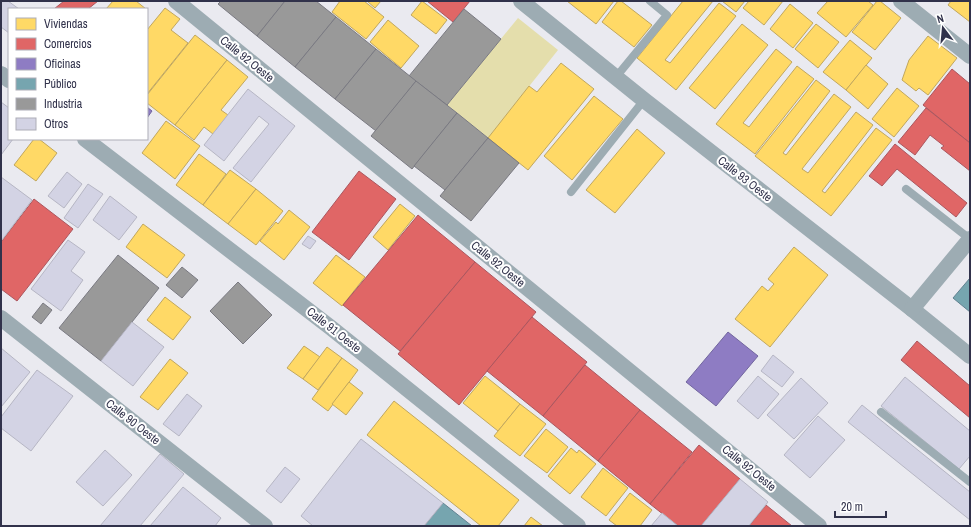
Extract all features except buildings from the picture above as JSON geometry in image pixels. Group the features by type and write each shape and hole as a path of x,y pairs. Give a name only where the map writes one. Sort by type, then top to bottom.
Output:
{"street":[{"name":"Calle 92 Oeste","path":"176,1 819,526"},
{"name":"Calle 93 Oeste","path":"521,1 644,100 970,356"},
{"path":"901,1 970,56"},
{"name":"Calle 91 Oeste","path":"86,140 330,326 578,526"},
{"path":"912,309 970,239"},
{"name":"Calle 90 Oeste","path":"1,318 265,526"}],"lane":[{"path":"616,77 667,15 650,1"},
{"path":"571,192 644,100"},
{"path":"906,189 970,239"},
{"path":"881,412 970,482"}],"shaded area":[{"path":"518,18 558,50 488,138 447,105"}]}
